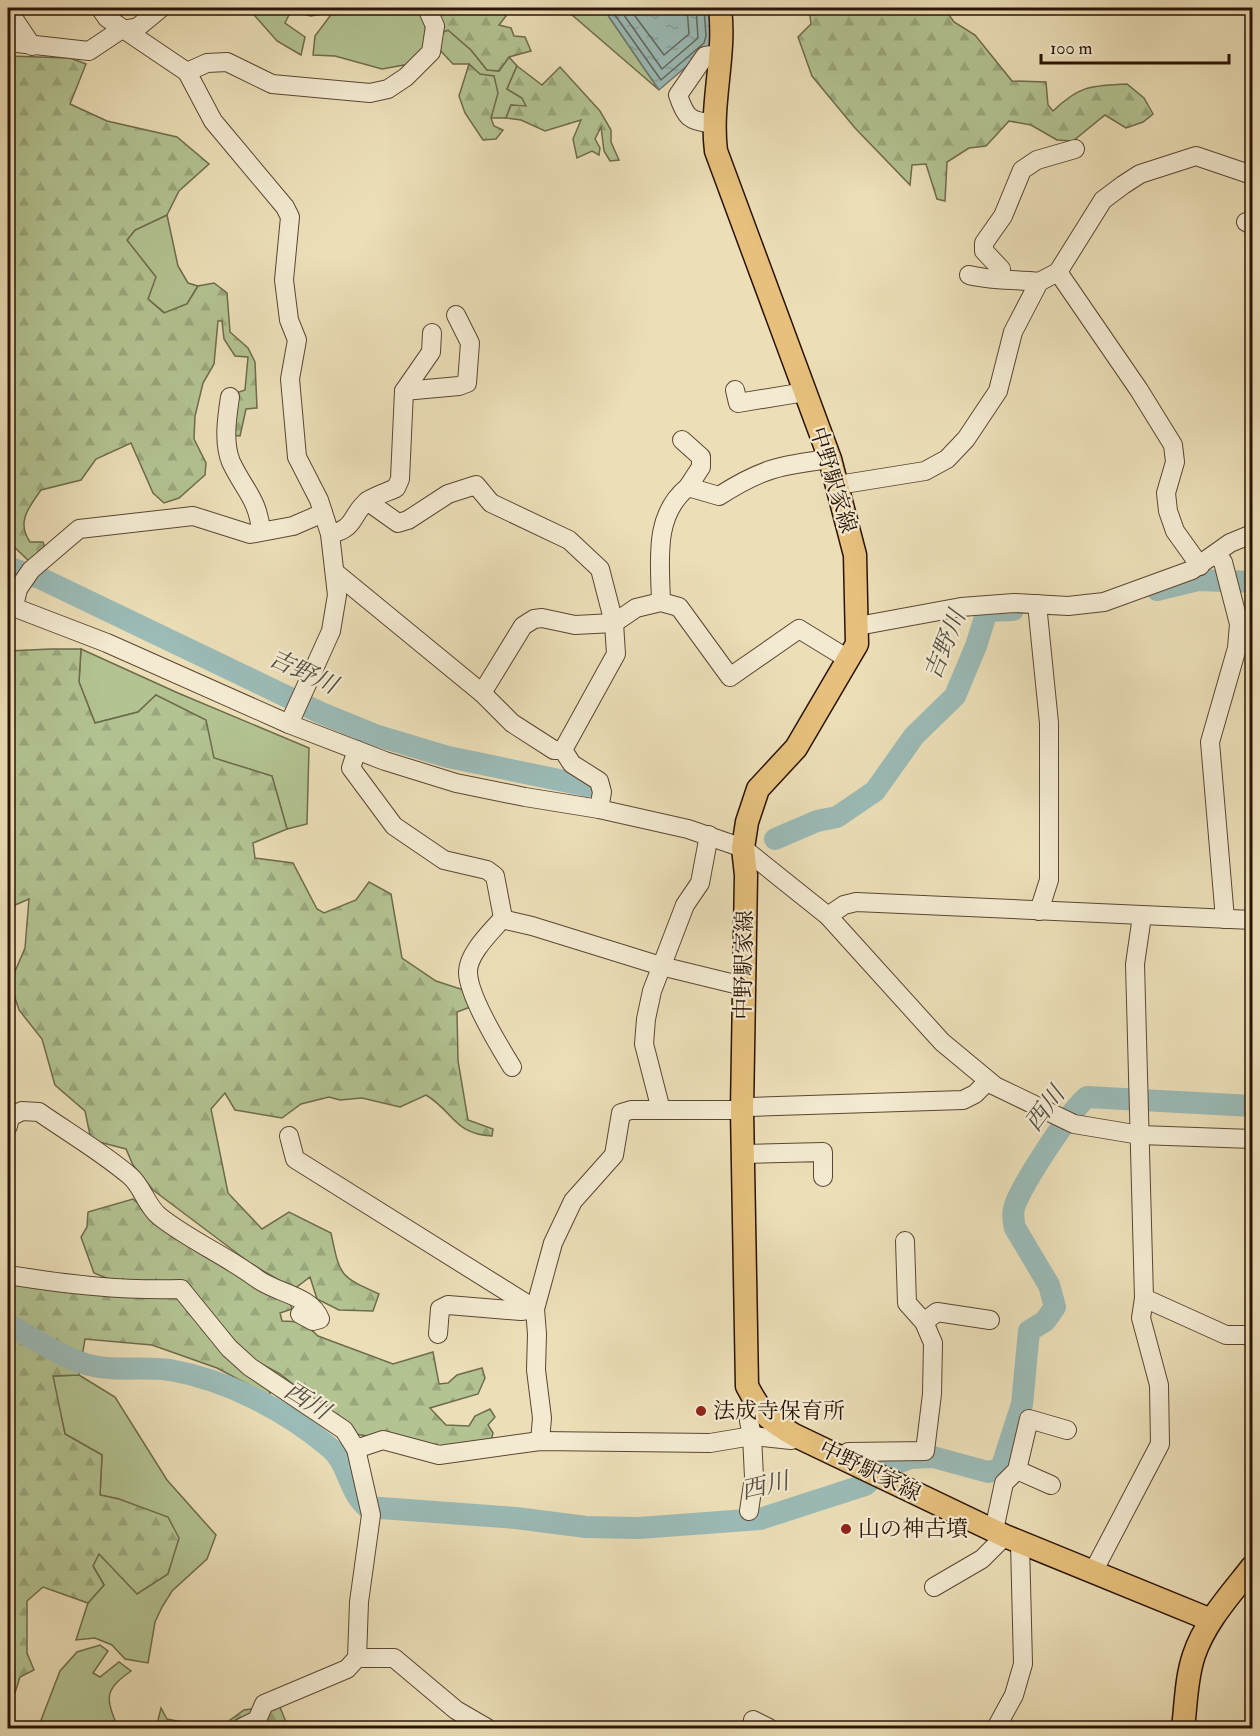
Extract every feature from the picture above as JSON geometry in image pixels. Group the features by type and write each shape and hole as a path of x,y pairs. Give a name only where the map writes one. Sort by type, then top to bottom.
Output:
{"main road":[{"name":"中野駅家線","path":"720,8 723,34 712,123 716,151 723,177 838,485 855,555 858,626 857,644 796,748 758,789 747,822 743,848 746,875 742,1110 747,1386 770,1422 794,1435 1006,1537 1211,1620"},
{"path":"1183,1728 1194,1656 1211,1620 1252,1567"}],"street":[{"path":"100,8 107,18 129,30 187,72 213,121 285,207 290,217 284,280 289,320 297,340 290,379 297,458 323,513 330,534 337,574 337,595 331,631 295,709"},
{"path":"8,42 89,51 119,31 138,27 161,8"},
{"path":"187,72 207,63 227,62 273,84 370,93 379,91 406,77 431,52 435,26 427,8"},
{"path":"8,9 32,46"},
{"path":"712,123 697,122 684,113 678,95 705,56 720,54"},
{"path":"1000,278 1001,269 984,251 984,243 1003,216 1022,170 1037,160 1075,148"},
{"path":"838,485 925,471 947,459 966,439 998,391 1013,332 1040,282 1058,272 1102,200 1140,174 1196,156 1252,175"},
{"path":"1058,272 1173,445 1175,462 1166,493 1168,511 1175,531 1200,566"},
{"path":"969,275 987,279 1040,282"},
{"path":"404,391 459,386 467,383 470,344 456,315"},
{"path":"330,534 344,531 367,501 396,488 400,478 404,391 431,352 432,333"},
{"path":"735,390 738,403 805,392"},
{"path":"230,397 226,427 230,461 259,511 261,531"},
{"path":"661,602 661,534 676,497 688,486 701,467 700,457 682,440"},
{"path":"688,486 719,496 753,474 796,463 830,459"},
{"path":"367,501 398,523 408,520 448,494 476,485 491,504 569,540 600,569 614,623 616,654 563,750"},
{"path":"323,513 293,526 250,534 193,516 79,529 31,570 18,589 11,605 107,643 295,709 357,750 456,783 599,808 709,836 743,848 828,916 942,1042 988,1081 1074,1124 1140,1126 1252,1139"},
{"path":"858,626 961,607 1014,603 1037,609 1104,602 1200,566 1230,543 1252,534"},
{"path":"1216,555 1223,562 1239,624 1237,648 1210,742 1225,919"},
{"path":"337,574 482,693 512,723 554,750 563,750"},
{"path":"482,693 523,626 534,619 542,618 575,625 614,623 636,608 661,602 679,607 730,677 800,629 848,659"},
{"path":"1037,609 1049,723 1049,880 1039,911"},
{"path":"357,750 351,768 394,826 444,860 488,870 495,876 503,918 474,955 467,972 496,1041 512,1067"},
{"path":"563,750 572,764 599,781 602,792 599,808"},
{"path":"661,1110 644,1044 652,991 685,905 700,883 709,836"},
{"path":"828,916 844,905 856,902 1252,920"},
{"path":"1093,1572 1160,1444 1159,1385 1141,1318 1144,1298 1135,964 1142,916"},
{"path":"503,918 661,966 743,986"},
{"path":"540,1440 542,1418 536,1370 535,1309 557,1233 573,1201 614,1155 621,1113 631,1110 742,1110 750,1107 963,1100 975,1094 988,1081"},
{"path":"8,1126 10,1117 22,1111 39,1112 132,1177 146,1202 158,1215 181,1232 225,1256 266,1286 307,1301 316,1310 320,1319 313,1321 300,1314"},
{"path":"289,1136 295,1159 535,1309"},
{"path":"743,1154 823,1152 823,1177"},
{"path":"842,1458 848,1452 925,1451 932,1394 933,1342 924,1322 907,1302 905,1241"},
{"path":"8,1275 63,1284 138,1290 181,1289 229,1348 249,1367 344,1430 356,1449 371,1515 359,1602 357,1658 347,1669 264,1704 257,1720 241,1728"},
{"path":"1144,1298 1226,1335 1252,1335"},
{"path":"438,1334 440,1309 448,1305 521,1311 535,1309"},
{"path":"924,1322 937,1312 990,1320"},
{"path":"749,1511 754,1477 749,1421 754,1400"},
{"path":"996,1728 1014,1695 1023,1664 1006,1537 1004,1483 1017,1470 1029,1419 1067,1430"},
{"path":"356,1449 383,1440 440,1455 540,1440 710,1443 752,1436 791,1440 794,1435"},
{"path":"1017,1470 1050,1485"},
{"path":"934,1587 982,1559 1006,1537"},
{"path":"357,1658 394,1658 456,1710 487,1728"}],"green space":[{"path":"248,8 420,8 429,40 415,63 382,69 335,56 313,55 315,36 333,12 311,16 291,11 285,23 305,37 301,55 277,41"},
{"path":"438,8 473,8 478,12 494,8 506,16 499,25 511,28 514,36 525,37 531,51 509,57 499,71 487,70 471,50 448,30 441,33 436,13"},
{"path":"564,8 603,8 659,90"},
{"path":"809,8 944,8 954,22 975,35 1012,81 1046,82 1048,105 1053,111 1062,102 1087,88 1127,84 1144,98 1153,114 1143,122 1126,128 1105,115 1073,141 1057,140 1031,125 1009,121 986,146 969,148 947,162 945,201 937,199 926,164 912,165 910,185 855,128 812,76 798,37 811,24"},
{"path":"448,30 471,50 487,70 499,71 509,57 517,66 507,89 522,98 527,107 511,105 506,118 491,118 497,93 469,64 453,64 437,47 441,33"},
{"path":"8,56 70,58 86,64 70,104 107,121 177,137 209,164 179,191 167,215 135,230 127,240 156,277 148,299 164,313 187,304 198,286 214,283 227,293 230,332 248,348 255,362 257,408 246,409 240,436 230,435 236,393 245,390 248,357 235,356 224,339 222,321 218,321 214,364 203,383 195,416 194,439 206,463 205,475 179,498 164,503 153,493 131,443 96,459 81,480 41,490 32,502 24,521 24,528 30,542 43,542 46,552 30,562 8,541"},
{"path":"469,64 480,74 494,76 498,93 491,118 494,126 503,130 496,139 483,140 465,113 459,96"},
{"path":"517,66 542,85 560,67 600,111 611,130 611,142 619,160 610,161 604,151 601,127 595,139 600,148 599,155 592,151 577,158 573,139 581,120 545,131 521,120 506,118 511,105 526,106 522,98 507,89"},
{"path":"167,215 178,266 188,283 198,286 187,304 165,313 148,299 127,240 135,230"},
{"path":"81,649 309,748 307,824 287,829 272,776 213,758 156,695 138,712 95,723 79,682"},
{"path":"81,649 79,682 95,723 138,712 156,695 206,720 214,758 272,776 287,829 253,843 255,858 293,863 317,909 324,913 356,900 369,882 391,894 402,958 436,981 467,991 473,1006 457,1012 458,1061 468,1120 493,1129 492,1136 479,1134 462,1127 426,1095 400,1107 362,1098 340,1100 329,1097 301,1104 282,1118 235,1110 225,1093 211,1109 228,1193 262,1229 289,1212 331,1233 343,1273 356,1283 379,1294 373,1311 339,1310 317,1299 310,1277 294,1289 250,1263 153,1190 133,1165 126,1149 91,1140 85,1111 55,1085 42,1039 19,1010 10,983 25,948 29,899 8,908 8,651"},
{"path":"133,1199 172,1234 289,1300 292,1309 280,1313 282,1321 303,1322 318,1336 393,1364 433,1352 439,1384 448,1383 457,1375 482,1368 485,1378 478,1394 430,1408 446,1425 469,1426 475,1416 490,1409 495,1417 488,1425 493,1433 491,1441 453,1450 355,1434 280,1374 249,1357 187,1287 149,1280 124,1285 94,1273 81,1237 87,1227 88,1212"},
{"path":"8,1280 180,1294 269,1382 270,1396 217,1368 152,1345 85,1339 79,1375 53,1376 65,1434 102,1455 100,1495 119,1499 168,1517 179,1538 168,1574 137,1594 99,1554 93,1566 104,1585 88,1603 43,1587 27,1601 27,1653 34,1670 20,1677 12,1702 9,1728"},
{"path":"79,1375 115,1397 167,1480 216,1535 207,1559 172,1591 162,1607 155,1622 148,1663 125,1659 112,1645 95,1638 76,1640 88,1603 104,1585 93,1566 119,1499 100,1495 102,1455 65,1434 52,1376"},
{"path":"100,1645 108,1651 93,1673 100,1677 119,1662 131,1671 111,1690 109,1702 118,1728 38,1728 60,1671 77,1652"},
{"path":"277,1700 286,1722 268,1724 265,1728 219,1728 244,1710 266,1707"},
{"path":"161,1708 167,1719 212,1728 156,1728"}],"water":[{"path":"603,8 709,8 713,38 709,47 659,90"}],"waterway":[{"name":"吉野川","path":"8,567 42,579 321,713 375,735 448,757 588,786"},
{"name":"吉野川","path":"1157,590 1198,580 1252,582"},
{"name":"吉野川","path":"775,839 817,821 837,817 875,791 914,736 955,696 976,646 987,611 1013,610"},
{"name":"西川","path":"8,1324 78,1362 109,1368 170,1370 213,1381 254,1398 294,1421 329,1447 341,1461 356,1493 367,1507 516,1518 586,1527 639,1528 760,1519 865,1485 885,1468 910,1458 933,1457 988,1472 1001,1469 1022,1404 1029,1331 1045,1321 1055,1307 1049,1285 1015,1228 1013,1211 1027,1181 1058,1132 1087,1097 1252,1106"}],"place":[{"name":"法成寺保育所","path":"701,1411"},
{"name":"山の神古墳","path":"846,1529"}]}
